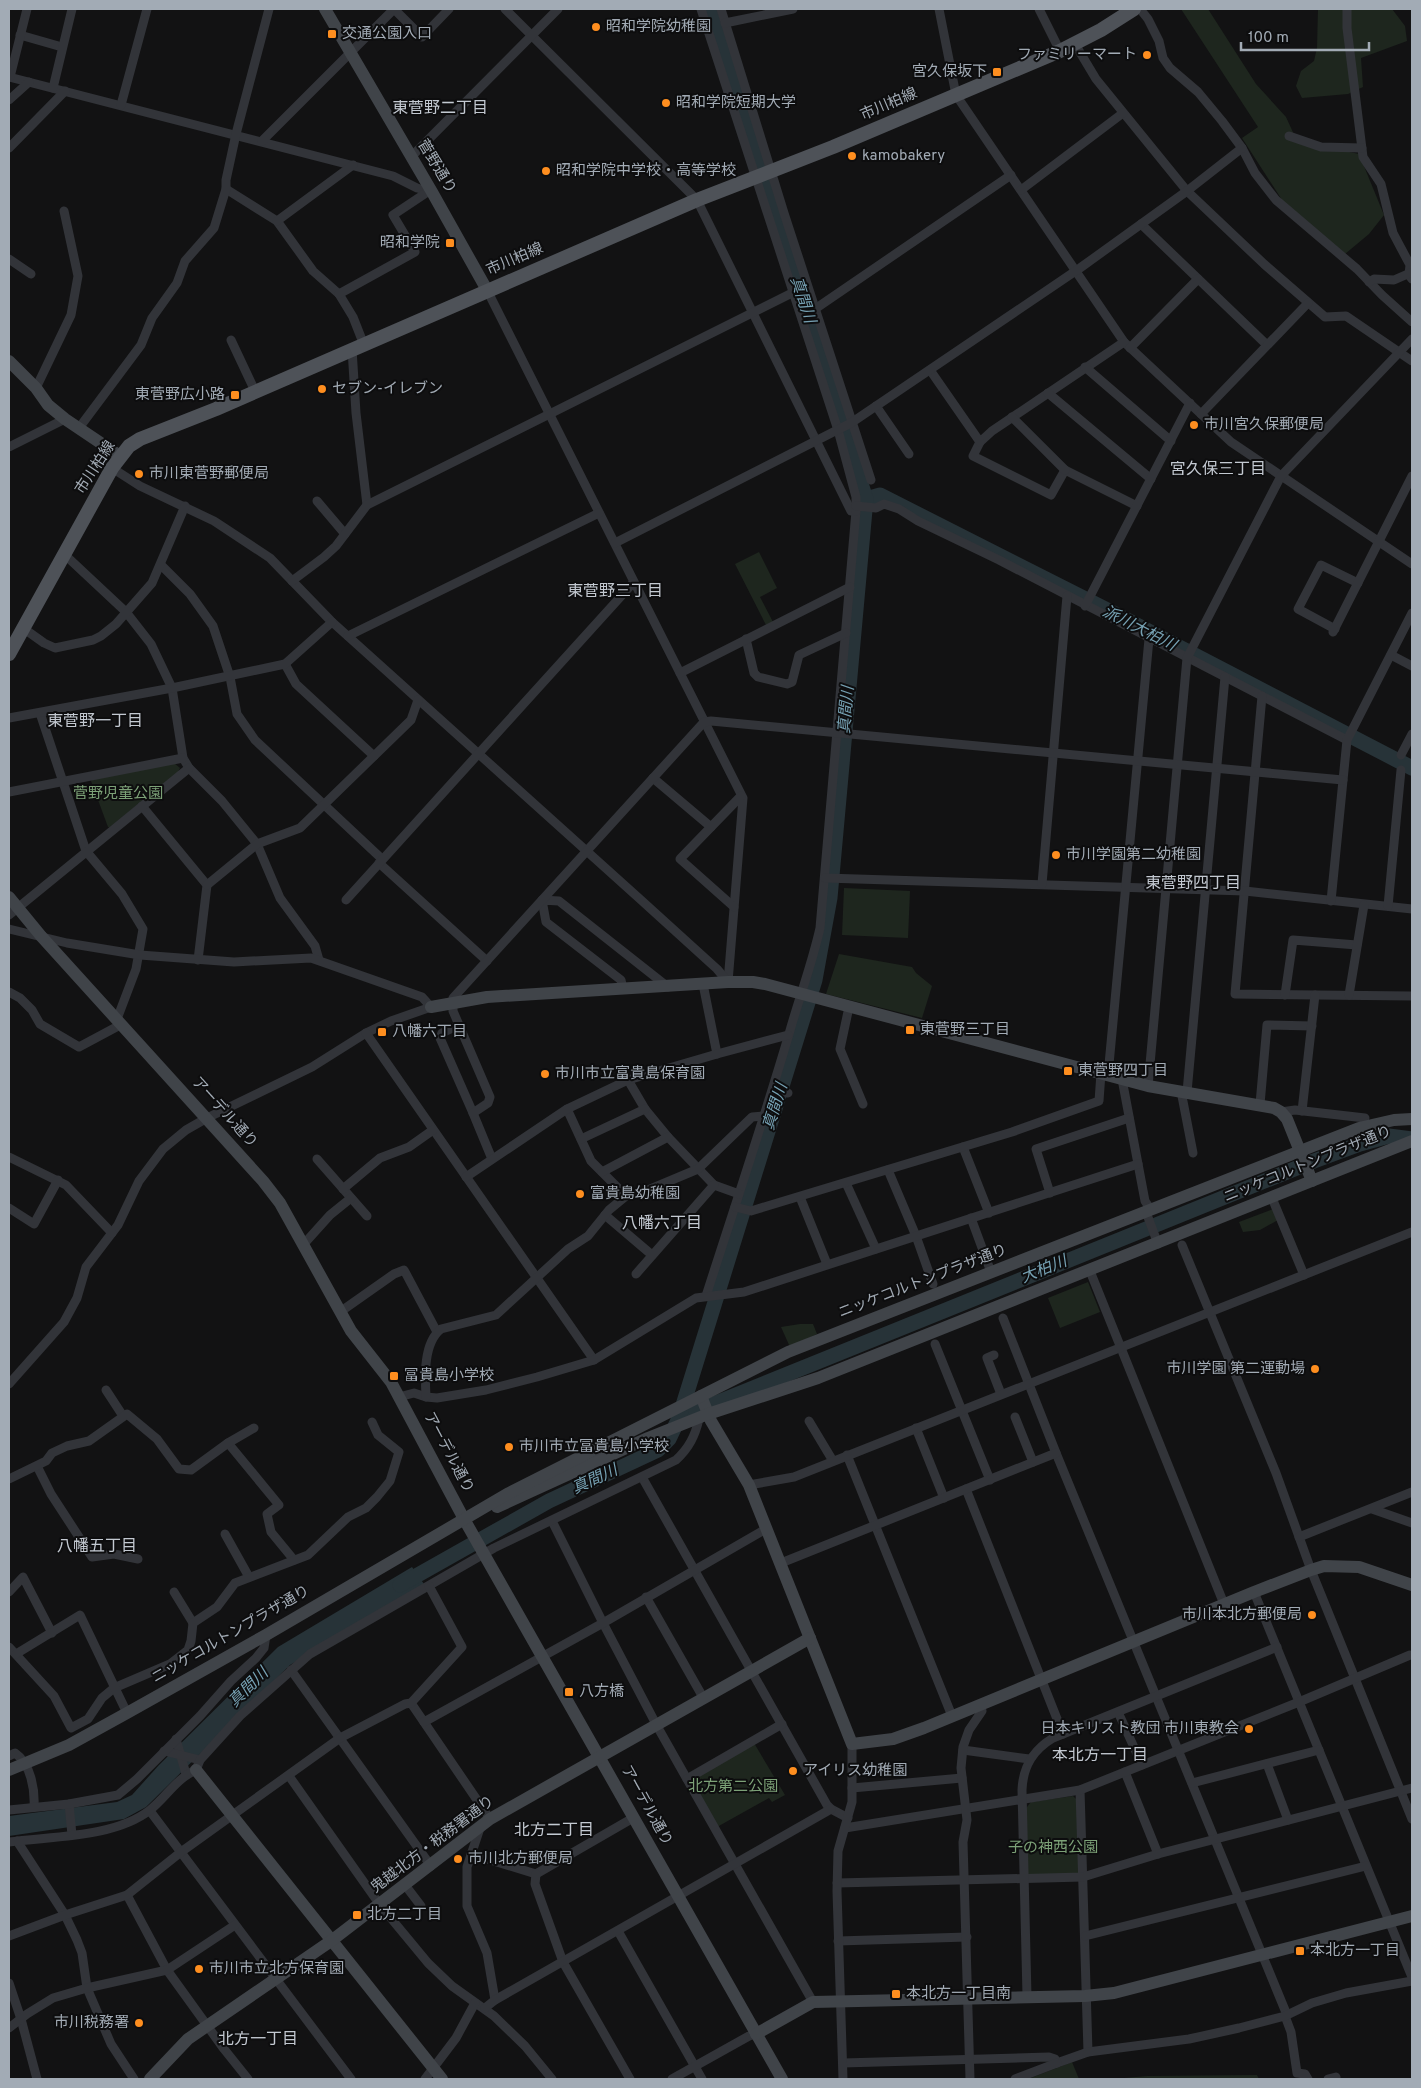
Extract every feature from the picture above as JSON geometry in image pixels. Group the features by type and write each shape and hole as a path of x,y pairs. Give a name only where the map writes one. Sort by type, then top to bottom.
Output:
{"main road":[{"name":"市川柏線","path":"9,654 116,462 129,446 140,438 255,392 697,200 833,147 1060,51 1134,9"}],"street":[{"path":"27,9 9,77 353,165 393,176 417,188 431,191"},
{"path":"52,88 72,9"},
{"path":"121,105 147,9"},
{"path":"79,428 141,345 152,318 177,283 185,261 214,228 226,189 226,180 236,134 269,9"},
{"name":"菅野通り","path":"325,9 487,290"},
{"path":"262,141 394,9 422,38 448,9"},
{"path":"505,9 697,200 751,313 851,511 857,508 876,508 884,504 900,509 918,521 1347,740"},
{"path":"411,157 558,9"},
{"path":"701,9 814,309 871,480"},
{"path":"706,1296 774,1088 788,1035 814,956 820,928 857,508 856,497 838,430 792,293 721,9"},
{"path":"726,23 793,9"},
{"path":"938,9 956,95 1127,345 1231,442 1412,564"},
{"path":"1038,9 1060,51"},
{"path":"1140,9 1148,20 1158,41 1163,58 1170,68 1198,92 1242,148 1255,173 1276,200 1410,316"},
{"path":"1347,9 1347,28 1363,157 1381,184 1393,233 1410,265 1411,276 1394,280 1374,279 1369,282"},
{"path":"20,35 62,47"},
{"path":"1075,44 1096,79 1187,192 1325,317 1346,316 1412,361"},
{"path":"9,100 29,82"},
{"path":"9,148 65,91"},
{"path":"1021,190 1123,113"},
{"path":"1289,136 1322,147 1362,148"},
{"path":"615,543 851,423 1075,271 1187,192 1242,148"},
{"path":"277,221 353,165"},
{"path":"814,309 1011,175"},
{"path":"226,189 277,221 313,271 339,294 354,317 358,347 356,413 367,505"},
{"path":"339,294 415,252 392,215 431,191"},
{"path":"36,388 70,315 78,276 64,211"},
{"path":"1141,224 1267,346"},
{"path":"9,259 31,274"},
{"path":"1065,470 1051,496 973,456 980,442 1012,417 1085,367 1127,345 1198,279"},
{"path":"487,290 741,796 728,982"},
{"path":"292,581 324,557 345,534 367,505 792,293"},
{"path":"1201,414 1308,303"},
{"path":"1148,1086 1187,658 1281,476 1412,339"},
{"path":"231,340 255,392"},
{"path":"9,361 36,388 48,405 79,428 140,486 185,506 220,525 270,558 332,622 717,969 728,982"},
{"path":"1085,367 1171,441"},
{"path":"930,370 980,442"},
{"path":"1048,393 1151,479"},
{"path":"1085,606 1190,403"},
{"path":"876,406 908,454"},
{"path":"1012,417 1065,470 1137,506"},
{"path":"9,447 66,419"},
{"path":"1358,583 1321,565 1298,609 1334,630 1380,542 1412,476"},
{"path":"317,501 345,534"},
{"path":"23,628 44,643 55,648 94,640 116,624 148,588 161,565 185,506"},
{"path":"348,636 599,513"},
{"path":"64,554 126,612 151,644 172,688 183,758 189,768 222,801 257,844 280,898 315,946 319,960"},
{"path":"161,565 190,594 213,626 230,677 237,714 255,740 487,961"},
{"path":"346,900 633,582"},
{"path":"680,673 850,587"},
{"path":"1042,884 1067,596"},
{"path":"1331,901 1347,740 1412,613"},
{"path":"9,718 230,677 285,664 332,622"},
{"path":"746,639 754,673 758,677 787,684 792,682 799,655 846,632"},
{"path":"735,1207 751,1211 800,1197 963,1147 1099,1101 1105,1074 1126,888 1149,639"},
{"path":"1390,655 1412,666"},
{"path":"285,664 296,684 374,756"},
{"path":"1194,1153 1184,1091 1206,890 1225,677"},
{"path":"1262,696 1235,994 1412,996"},
{"path":"198,960 207,885 257,844 300,828 411,720 418,700"},
{"path":"9,992 20,998 32,1010 40,1024 79,1047 120,1022 140,955 143,929 122,894 86,851 40,713"},
{"path":"473,1113 488,1103 490,1097 453,1011 455,995 704,722 711,721 1343,780"},
{"path":"1401,755 1412,734"},
{"path":"9,792 183,758"},
{"path":"13,911 189,768"},
{"path":"1388,906 1401,770"},
{"path":"653,778 711,827"},
{"path":"734,907 680,859 741,796"},
{"path":"142,806 207,885"},
{"path":"825,878 1245,891 1412,909"},
{"name":"アーデル通り","path":"9,898 13,911 41,936 272,1192 355,1337 388,1377 464,1519 782,2079"},
{"path":"542,900 559,901 668,987"},
{"path":"542,900 546,922 621,980 623,989"},
{"path":"1349,995 1364,905"},
{"path":"9,929 67,944 140,955 234,962 301,958 319,960 422,997 431,1007"},
{"path":"1286,995 1293,940 1357,945"},
{"path":"9,1384 64,1322 77,1298 86,1267 112,1233 125,1212 139,1180 155,1158 180,1135 207,1118 312,1067 366,1033 392,1020 453,1002 487,997 728,982 756,982 1148,1086 1260,1104 1274,1108 1281,1112 1291,1128 1311,1179"},
{"path":"703,984 716,1054"},
{"path":"1302,1111 1316,995"},
{"path":"849,1007 840,1049 863,1104"},
{"path":"459,1026 442,1033 440,1038 492,1160"},
{"path":"1260,1104 1267,1026 1312,1026"},
{"path":"366,1033 594,1360"},
{"path":"466,1177 567,1109 628,1080 788,1035"},
{"path":"1122,1079 1145,1201 1158,1244"},
{"path":"628,1080 645,1108 668,1138 698,1169 714,1185 739,1194"},
{"path":"774,1088 788,1093"},
{"path":"581,1139 645,1108"},
{"path":"567,1109 591,1161 626,1196"},
{"path":"1281,1112 1302,1111 1365,1118"},
{"path":"426,1397 425,1375 430,1345 437,1332 441,1329 496,1315 568,1249 588,1236 605,1215 626,1196 648,1190 698,1169 752,1117 764,1116"},
{"path":"1050,1193 1036,1149 1129,1118"},
{"name":"ニッケコルトンプラザ通り","path":"9,1770 69,1745 127,1713 266,1635 508,1493 788,1352 1148,1211 1301,1155 1359,1128 1394,1120 1412,1119"},
{"path":"343,1189 380,1158 410,1147 433,1130"},
{"path":"602,1172 668,1138"},
{"name":"ニッケコルトンプラザ通り","path":"464,1519 510,1502 648,1438 702,1417 818,1378 1272,1198 1311,1179 1412,1141"},
{"path":"963,1147 988,1213"},
{"path":"9,1157 58,1180 77,1195 112,1233"},
{"path":"317,1159 367,1216"},
{"path":"399,1397 414,1393 437,1398 486,1390 594,1360 696,1298 744,1292 1138,1164"},
{"path":"888,1170 916,1236 933,1284"},
{"path":"9,1208 34,1224 58,1180"},
{"path":"846,1183 876,1250"},
{"path":"636,1274 714,1185"},
{"path":"800,1197 826,1264"},
{"path":"303,1245 330,1215 351,1198"},
{"path":"1272,1198 1304,1275"},
{"path":"605,1215 652,1255"},
{"path":"971,1218 991,1272"},
{"path":"749,1485 794,1476 1412,1232"},
{"path":"1182,1244 1276,1473 1311,1570 1412,1819"},
{"path":"340,1312 394,1274 404,1270 437,1332"},
{"path":"1090,1270 1224,1604"},
{"path":"1003,1318 1056,1453 1263,1954 1291,2032 1297,2073 1305,2074 1308,2079"},
{"path":"935,1344 990,1480"},
{"path":"994,1355 987,1358 1002,1394"},
{"path":"106,1390 123,1416"},
{"path":"698,1398 702,1417 749,1485 852,1744 852,1802 838,1851 837,1883 843,2079"},
{"path":"9,1479 46,1461 52,1453 67,1446 89,1441 126,1414 157,1439 179,1469 190,1470 228,1443 254,1428"},
{"path":"134,2079 111,2044 87,1988 82,1953 65,1915 13,1841 72,1835 118,1827 150,1811 194,1768 240,1716 310,1654 429,1586 484,1552 676,1460 686,1451 702,1417"},
{"path":"1015,1417 1033,1462"},
{"path":"809,1421 833,1461"},
{"path":"194,1623 217,1606 235,1583 308,1555 348,1517 366,1508 378,1497 390,1481 399,1452 378,1435 372,1422"},
{"path":"916,1428 944,1498"},
{"path":"228,1443 279,1505 267,1514 271,1532 294,1560"},
{"path":"781,1563 1056,1453"},
{"path":"847,1455 952,1716"},
{"path":"37,1466 51,1494 92,1557 114,1554 138,1559"},
{"path":"642,1477 831,1810 848,1818"},
{"path":"966,1489 1063,1734"},
{"path":"1299,1537 1412,1492"},
{"path":"1372,1508 1412,1523"},
{"path":"552,1521 657,1726 813,2002"},
{"path":"424,1722 603,1623 766,1529"},
{"path":"225,1534 249,1577"},
{"path":"852,1744 893,1739 980,1706 1224,1604 1324,1566 1359,1567 1412,1585"},
{"path":"9,1592 23,1577 52,1633"},
{"path":"9,1936 127,1895 181,1852 340,1738 405,1704 411,1703 462,1647 429,1586"},
{"path":"9,1647 54,1696 71,1728 88,1719 102,1698 114,1688 170,1664 188,1650 194,1623 174,1592"},
{"path":"1254,1592 1412,1978"},
{"path":"646,1597 704,1699"},
{"path":"16,1654 80,1615 127,1713"},
{"path":"9,1810 69,1804 118,1795 137,1780 200,1716 231,1681 256,1658 264,1648 266,1635"},
{"name":"鬼越北方・税務署通り","path":"150,2079 181,2045 276,1978 332,1942 485,1823 810,1638"},
{"path":"1027,1996 1022,1777 1029,1759 1041,1746 1063,1734 1276,1647"},
{"path":"845,1828 1080,1790 1299,1702 1412,1653"},
{"path":"291,1670 431,1866"},
{"path":"411,1703 485,1823 467,1867 467,1906 487,1953 495,2000"},
{"path":"970,2079 963,1842 967,1820 961,1768 963,1750 969,1730 982,1711 980,1706"},
{"path":"1118,1712 1142,1766"},
{"path":"687,1779 782,1724"},
{"path":"176,1739 182,1755 442,2079"},
{"path":"963,1750 1029,1759"},
{"path":"1192,1783 1319,1750"},
{"path":"164,1751 182,1755 194,1768"},
{"path":"9,1756 15,1753 25,1764 35,1792 34,1807"},
{"path":"1266,1764 1288,1820"},
{"path":"1125,1772 1158,1854"},
{"path":"289,1776 380,1905 428,1963 452,1986 485,2008 525,2046 552,2079"},
{"path":"852,1788 962,1778"},
{"path":"837,1883 1083,1876 1158,1854 1412,1788"},
{"path":"1080,1790 1088,2052"},
{"path":"69,1804 72,1835"},
{"path":"485,2008 495,2000 831,1810"},
{"path":"150,1811 351,2079"},
{"path":"471,1854 536,1874 633,1818"},
{"path":"1085,1936 1366,1866"},
{"path":"536,1874 536,1884 563,1962 630,2079"},
{"path":"405,1885 421,1906"},
{"path":"127,1895 167,1970 248,2079"},
{"path":"672,2079 813,2002 1085,1996 1114,1993 1412,1916"},
{"path":"9,2028 53,1998 87,1988 167,1970 236,1925"},
{"path":"618,1931 702,2079"},
{"path":"838,1941 967,1937"},
{"path":"1015,2079 1088,2052 1190,2039 1286,2015 1312,2003 1346,1993 1412,1981"},
{"path":"9,1983 37,2079"},
{"path":"425,2079 456,2038 475,2003"},
{"path":"843,2063 1049,2056 1055,2059 1057,2063"},
{"path":"1328,2079 1336,2077 1336,2079"}],"green space":[{"path":"1181,9 1208,9 1256,84 1286,117 1297,141 1359,154 1384,215 1369,234 1345,254 1284,203 1242,138 1258,127"},
{"path":"1318,9 1392,9 1405,26 1407,41 1361,58 1363,87 1348,94 1302,98 1296,86 1301,71 1314,61 1317,48"},
{"path":"759,552 777,588 760,597 773,622 766,625 735,564"},
{"name":"菅野児童公園","path":"174,763 180,768 178,772 108,827 91,781 93,778"},
{"path":"844,888 910,891 908,938 842,935"},
{"path":"839,954 912,967 916,973 932,986 922,1018 826,994"},
{"path":"1273,1209 1278,1220 1260,1230 1243,1232 1239,1222"},
{"path":"1088,1282 1100,1312 1060,1328 1048,1298"},
{"path":"813,1324 817,1334 790,1347 781,1327"},
{"name":"北方第二公園","path":"754,1743 785,1795 772,1802 769,1798 717,1827 690,1780"},
{"name":"子の神西公園","path":"1073,1796 1077,1800 1081,1874 1031,1876 1027,1874 1027,1807 1031,1802"},
{"path":"1072,2062 1079,2079 1028,2079"},
{"path":"1257,2075 1259,2079 1113,2079 1147,2076"}],"water":[{"path":"412,1567 424,1584 290,1665 146,1807 124,1819 9,1836 9,1816 117,1802 132,1795 159,1765 278,1647"}],"waterway":[{"name":"真間川","path":"400,1585 549,1501 658,1450 669,1439 679,1418 815,980 830,898 866,499 709,9"},
{"name":"派川大柏川","path":"866,499 880,495 1129,621 1412,768"},
{"name":"大柏川","path":"679,1418 1314,1161 1360,1144 1389,1136 1412,1139"}],"place":[{"name":"昭和学院幼稚園","path":"596,27"},
{"name":"交通公園入口","path":"332,34"},
{"name":"ファミリーマート","path":"1147,55"},
{"name":"宮久保坂下","path":"997,72"},
{"name":"昭和学院短期大学","path":"666,103"},
{"name":"kamobakery","path":"852,156"},
{"name":"昭和学院中学校・高等学校","path":"546,171"},
{"name":"昭和学院","path":"450,243"},
{"name":"セブン-イレブン","path":"322,389"},
{"name":"東菅野広小路","path":"235,395"},
{"name":"市川宮久保郵便局","path":"1194,425"},
{"name":"市川東菅野郵便局","path":"139,474"},
{"name":"市川学園第二幼稚園","path":"1056,855"},
{"name":"東菅野三丁目","path":"910,1030"},
{"name":"八幡六丁目","path":"382,1032"},
{"name":"東菅野四丁目","path":"1068,1071"},
{"name":"市川市立富貴島保育園","path":"545,1074"},
{"name":"富貴島幼稚園","path":"580,1194"},
{"name":"市川学園 第二運動場","path":"1315,1369"},
{"name":"冨貴島小学校","path":"394,1376"},
{"name":"市川市立冨貴島小学校","path":"509,1447"},
{"name":"市川本北方郵便局","path":"1312,1615"},
{"name":"八方橋","path":"569,1692"},
{"name":"日本キリスト教団 市川東教会","path":"1249,1729"},
{"name":"アイリス幼稚園","path":"793,1771"},
{"name":"市川北方郵便局","path":"458,1859"},
{"name":"北方二丁目","path":"357,1915"},
{"name":"本北方一丁目","path":"1300,1951"},
{"name":"市川市立北方保育園","path":"199,1969"},
{"name":"本北方一丁目南","path":"896,1994"},
{"name":"市川税務署","path":"139,2023"}],"district":[{"name":"東菅野二丁目","path":"440,109"},
{"name":"宮久保三丁目","path":"1218,470"},
{"name":"東菅野三丁目","path":"615,592"},
{"name":"東菅野一丁目","path":"95,722"},
{"name":"東菅野四丁目","path":"1193,884"},
{"name":"八幡六丁目","path":"662,1224"},
{"name":"八幡五丁目","path":"97,1547"},
{"name":"本北方一丁目","path":"1100,1756"},
{"name":"北方二丁目","path":"554,1831"},
{"name":"北方一丁目","path":"258,2040"}]}
